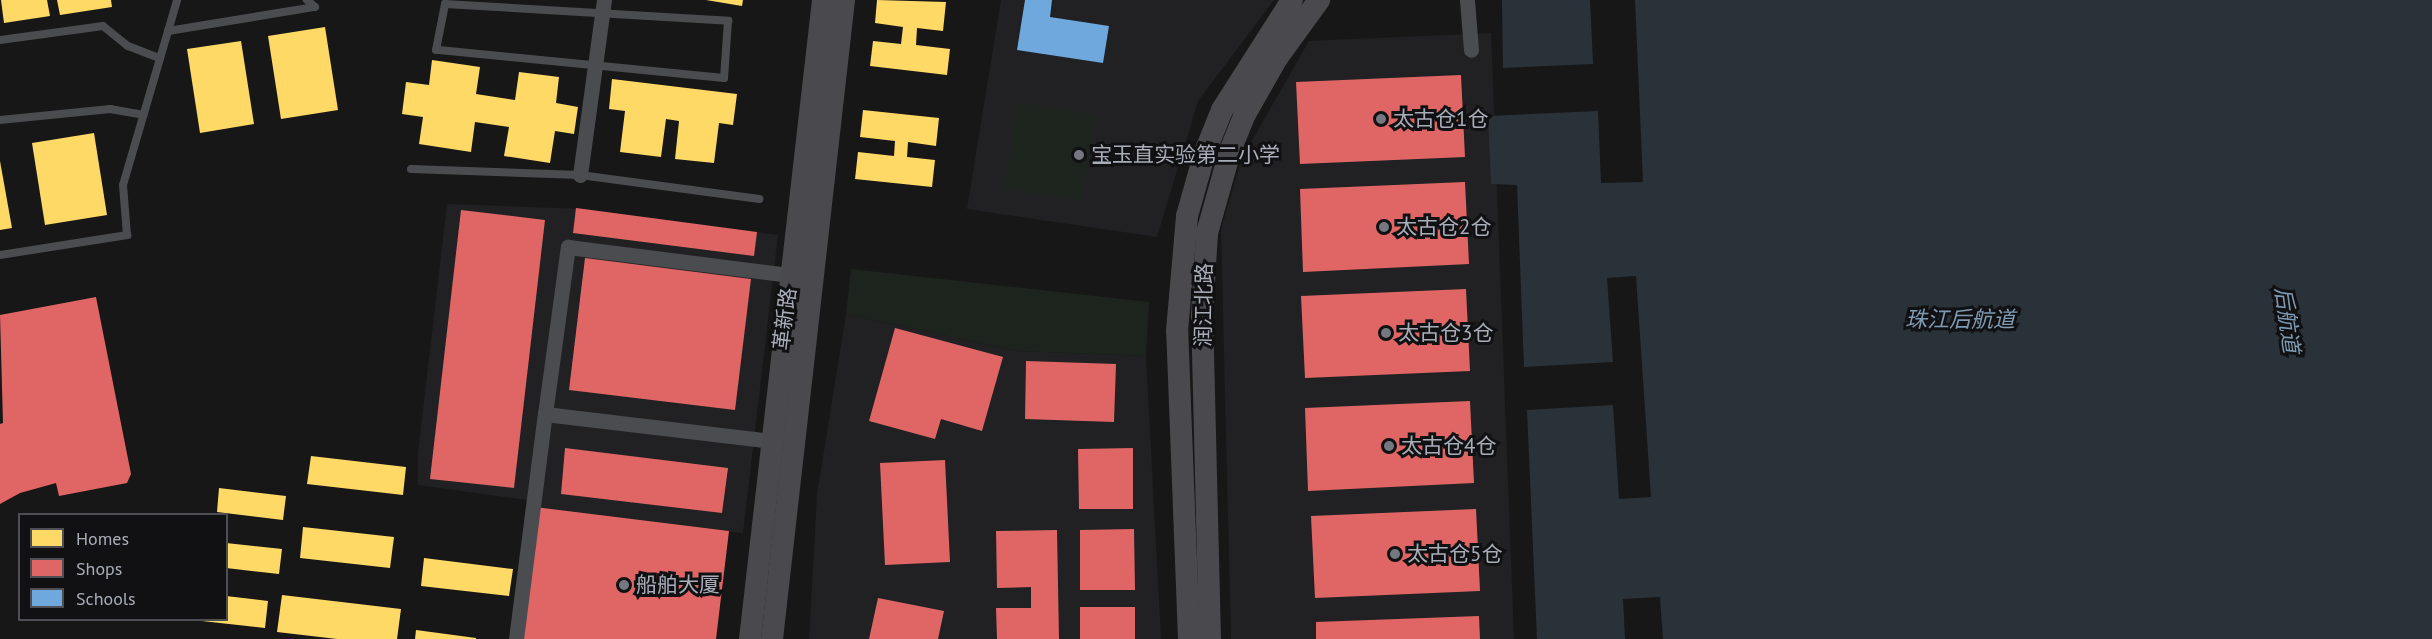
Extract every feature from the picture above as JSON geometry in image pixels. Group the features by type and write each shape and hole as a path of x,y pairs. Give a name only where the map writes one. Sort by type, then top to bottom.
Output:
{"street":[{"name":"革新路","path":"750,639 823,0"},
{"name":"革新路","path":"772,639 844,0"},
{"name":"润江北路","path":"1189,639 1178,331 1187,216 1205,152 1222,110 1292,0"},
{"name":"润江北路","path":"1210,639 1202,315 1207,233 1230,151 1244,116 1277,58 1318,0"},
{"path":"1467,0 1471,50"},
{"path":"580,174 603,5"},
{"path":"516,639 544,414 568,247 791,274"},
{"path":"544,414 771,441"}],"lane":[{"path":"0,255 127,235 123,185 177,0"},
{"path":"168,31 315,7 307,0"},
{"path":"445,4 603,5 728,21 724,78 595,65 436,50 445,4"},
{"path":"0,40 103,26 128,46 160,58"},
{"path":"0,120 110,109 143,115"},
{"path":"411,169 580,174 759,199"}],"shaded area":[{"name":"宝玉直实验第二小学","path":"1001,0 1274,0 1198,101 1157,237 967,209"},
{"path":"1491,33 1514,639 1231,639 1221,229 1242,158 1309,41"},
{"path":"1017,102 1095,115 1082,201 1004,189"},
{"path":"447,204 584,209 778,235 743,533 535,507 527,500 418,485 418,453"},
{"path":"851,269 1149,302 1146,356 1017,351 846,314"},
{"path":"846,314 1017,351 1146,356 1161,639 809,639 817,495"}],"water":[{"path":"1502,0 1590,0 1593,64 1503,68"},
{"name":"珠江后航道","path":"1635,0 2432,0 2432,639 1663,639 1660,597 1623,599 1625,639 1537,639 1527,410 1613,405 1619,499 1651,497 1636,276 1607,278 1613,362 1524,367 1517,185 1491,184 1488,116 1598,111 1601,183 1643,182"}],"building: Homes":[{"path":"1,0 47,0 50,16 4,23"},
{"path":"57,0 111,0 112,7 60,15"},
{"path":"706,0 743,0 742,6"},
{"path":"877,0 946,2 943,31 917,28 916,45 950,49 947,75 870,66 873,41 901,44 903,27 875,23"},
{"path":"325,27 338,110 281,119 268,36"},
{"path":"241,41 254,124 200,133 187,49"},
{"path":"432,60 480,67 476,94 515,100 519,72 559,77 556,103 578,107 574,134 555,131 550,163 504,156 509,127 475,122 471,152 419,144 423,117 402,114 406,82 429,85"},
{"path":"612,79 737,94 733,125 719,123 714,163 675,159 679,121 666,119 661,157 620,152 625,111 609,109"},
{"path":"863,110 939,118 936,146 908,142 907,157 935,160 932,187 855,179 858,152 894,156 895,141 860,137"},
{"path":"94,133 107,215 45,225 32,143"},
{"path":"0,161 12,228 0,230"},
{"path":"311,456 406,467 403,495 307,484"},
{"path":"219,488 286,496 283,520 217,512"},
{"path":"303,527 394,537 390,568 300,558"},
{"path":"228,543 282,549 279,574 228,568"},
{"path":"424,558 513,569 509,596 421,586"},
{"path":"282,595 401,609 397,639 337,639 277,632"},
{"path":"228,596 268,601 265,628 202,621 228,621"},
{"path":"416,630 476,638 476,639 415,639"}],"building: Shops":[{"name":"太古仓1仓","path":"1461,75 1465,157 1300,164 1296,82"},
{"name":"太古仓2仓","path":"1465,182 1469,264 1303,272 1300,189"},
{"path":"576,208 757,232 754,256 573,233"},
{"path":"461,210 545,220 514,488 430,479"},
{"path":"585,258 751,279 735,410 569,390"},
{"name":"太古仓3仓","path":"1466,289 1470,371 1305,378 1301,296"},
{"path":"96,297 131,474 127,483 59,496 56,483 20,493 0,504 0,424 3,423 0,315"},
{"path":"895,328 1003,357 982,431 941,419 935,439 869,421"},
{"path":"1026,361 1116,364 1114,422 1025,419"},
{"name":"太古仓4仓","path":"1470,401 1474,483 1308,491 1305,408"},
{"path":"565,448 728,468 722,513 561,494"},
{"path":"1133,448 1133,509 1079,509 1078,449"},
{"path":"945,460 950,562 885,565 880,463"},
{"name":"船舶大厦","path":"535,507 729,531 716,639 519,639"},
{"name":"太古仓5仓","path":"1476,509 1480,591 1315,598 1311,516"},
{"path":"1134,529 1135,590 1080,590 1080,530"},
{"path":"1057,530 1059,639 997,639 996,608 1031,608 1031,587 997,588 996,531"},
{"path":"878,598 944,611 938,639 869,639"},
{"path":"1080,607 1135,607 1135,639 1080,639"},
{"path":"1479,616 1480,639 1316,639 1316,622"}],"building: Schools":[{"path":"1025,0 1052,0 1050,17 1109,26 1103,63 1017,50"}],"place":[{"name":"太古仓1仓","path":"1381,119"},
{"name":"宝玉直实验第二小学","path":"1079,155"},
{"name":"太古仓2仓","path":"1384,227"},
{"name":"太古仓3仓","path":"1386,333"},
{"name":"太古仓4仓","path":"1389,446"},
{"name":"太古仓5仓","path":"1395,554"},
{"name":"船舶大厦","path":"624,585"}],"water label":[{"name":"后航道","path":"2287,320"}]}
